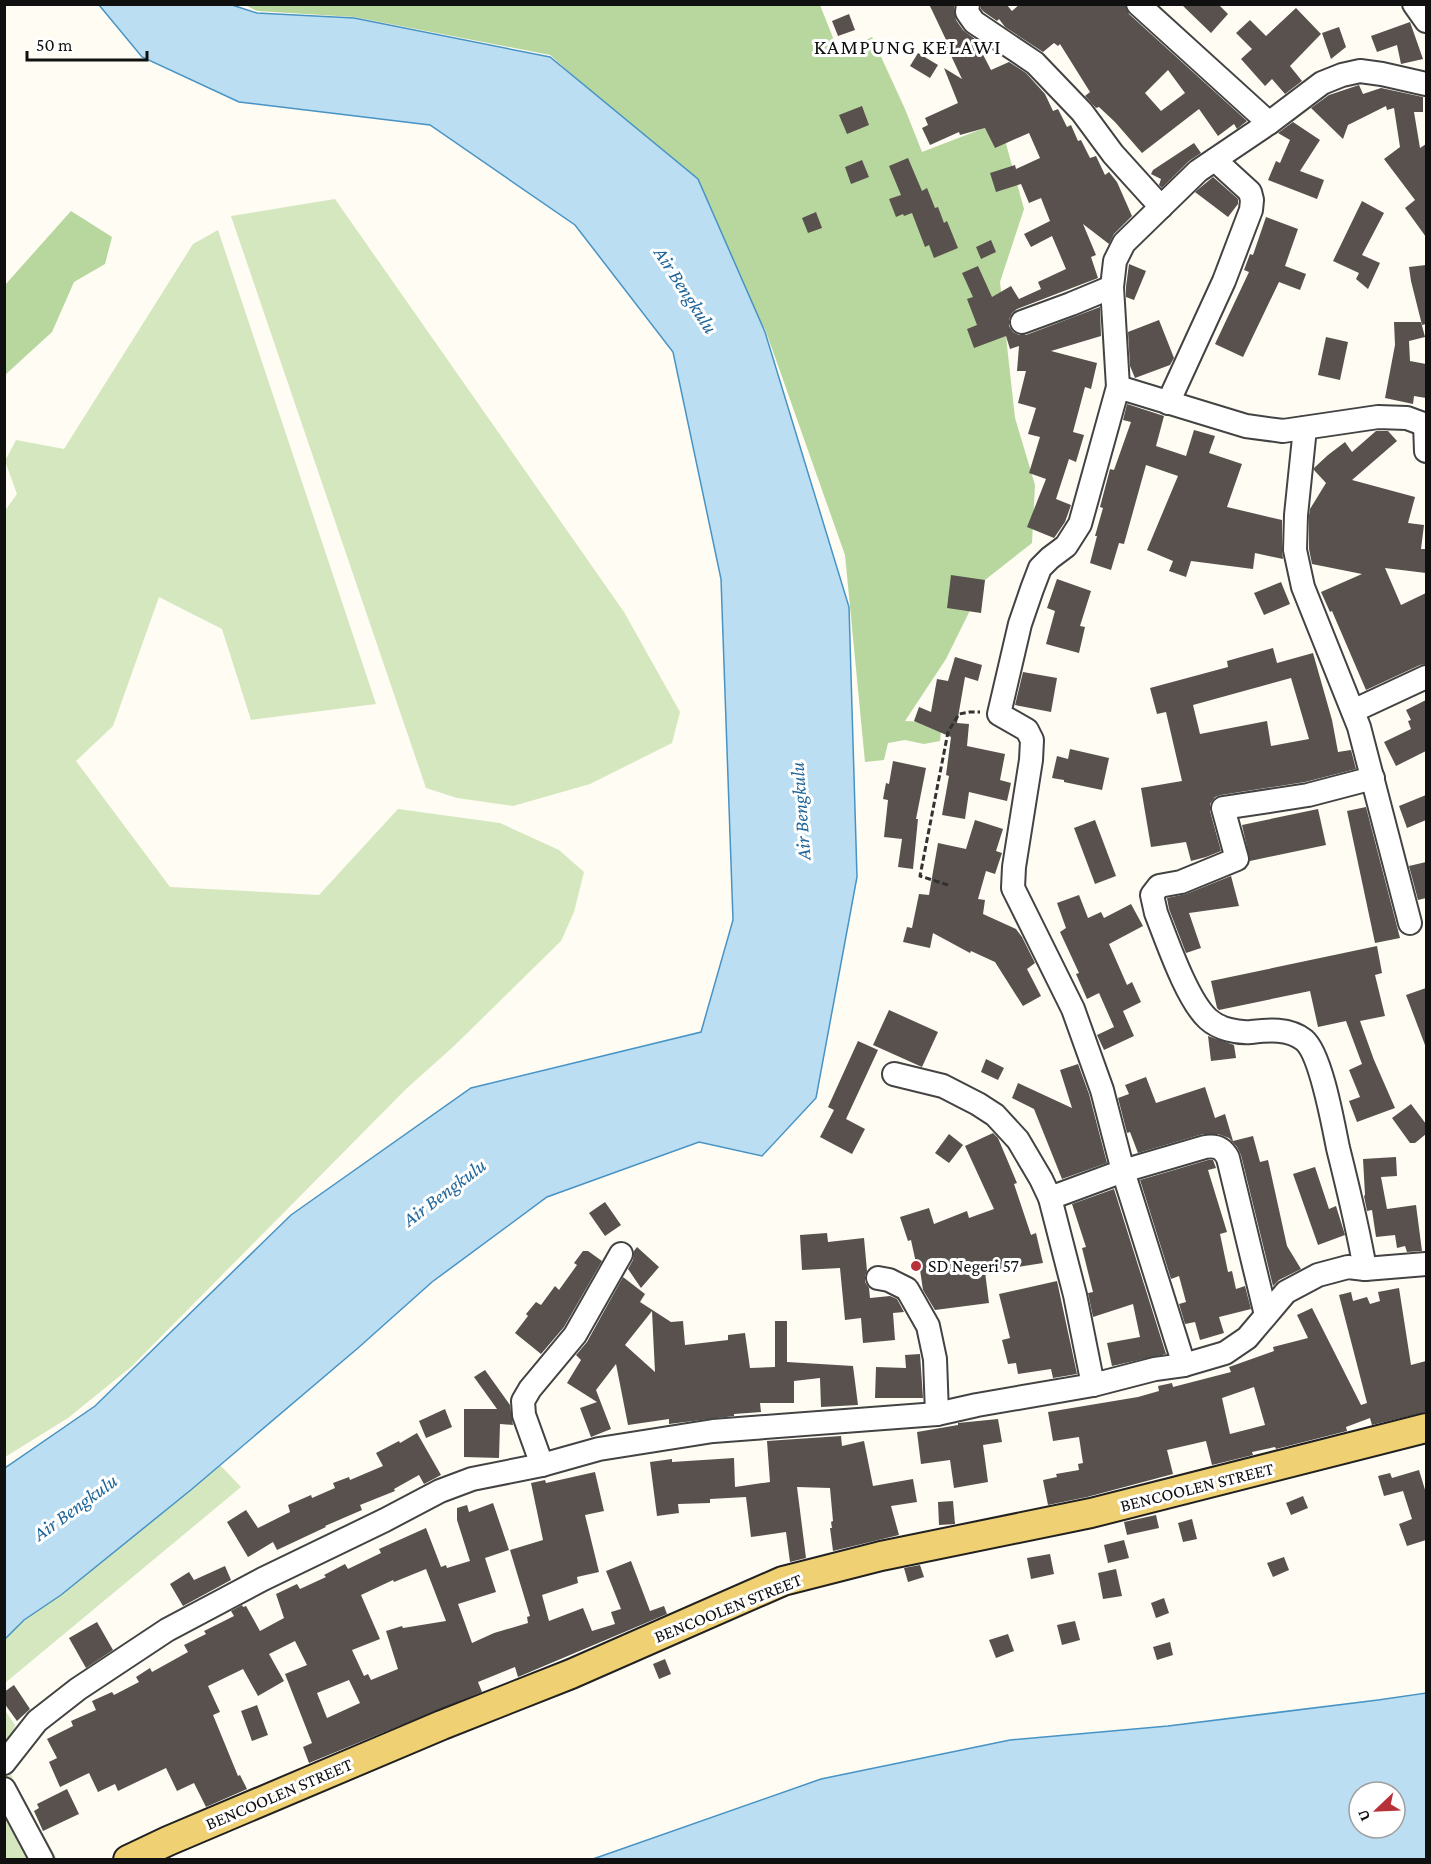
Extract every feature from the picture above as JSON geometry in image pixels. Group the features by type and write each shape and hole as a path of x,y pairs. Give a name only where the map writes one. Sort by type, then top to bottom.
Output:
{"main road":[{"name":"BENCOOLEN STREET","path":"128,1860 179,1836 441,1725 571,1674 783,1581 881,1556 1091,1513 1426,1428"}],"street":[{"path":"968,4 967,12 974,21 1035,63 1082,112 1113,154 1161,207"},
{"path":"1138,4 1269,123"},
{"path":"1414,4 1426,21"},
{"path":"1184,1365 1123,1171 1102,1090 1073,1009 1013,888 1032,740 1027,730 999,714 1020,624 1040,568 1066,546 1080,524 1118,387 1112,287 1115,261 1124,243 1198,171 1269,123 1322,83 1360,71 1426,84"},
{"path":"1168,403 1224,281 1251,210 1250,192 1215,160"},
{"path":"1022,322 1112,287"},
{"path":"1118,387 1246,426 1283,431 1378,417 1407,418 1426,425 1426,452"},
{"path":"1305,428 1296,514 1295,550 1303,587 1353,711 1373,778 1410,923"},
{"path":"1353,711 1426,677"},
{"path":"1365,1269 1358,1227 1326,1095 1309,1046 1299,1036 1281,1031 1242,1032 1227,1029 1216,1025 1200,1011 1164,933 1154,908 1152,895 1159,886 1181,882 1237,859 1224,808 1308,795 1373,778"},
{"path":"894,1074 943,1086 978,1104 995,1115 1018,1140 1050,1198 1075,1295 1093,1385"},
{"path":"1050,1198 1123,1171 1205,1147 1218,1147 1228,1158 1266,1315"},
{"path":"542,1466 524,1415 523,1401 530,1389 575,1335 621,1254"},
{"path":"4,1763 38,1721 78,1689 177,1625 263,1579 440,1491 472,1479 542,1466 599,1449 713,1431 937,1414 1093,1385 1155,1369 1184,1365 1225,1353 1247,1338 1286,1292 1318,1275 1348,1267 1365,1269 1426,1264"},
{"path":"878,1278 889,1280 907,1289 928,1326 936,1369 937,1414"},
{"path":"4,1789 42,1860"}],"path":[{"path":"948,885 920,876 948,732 959,714 970,712 999,714"}],"green space":[{"path":"245,5 820,5 839,53 872,37 922,152 1000,122 1024,209 1000,282 1015,418 1035,485 1032,543 985,580 946,659 905,721 927,722 941,732 940,741 924,744 905,740 888,743 884,760 865,762 845,555 765,329 640,135 550,55 354,17 257,11"},
{"path":"335,199 624,612 680,712 672,743 590,784 513,806 457,798 426,788 231,216"},
{"path":"71,211 112,237 105,264 74,282 52,332 5,375 5,285"},
{"path":"218,230 376,704 251,720 222,629 159,597 113,726 76,761 170,887 319,895 398,809 500,823 559,850 584,872 574,912 561,941 454,1046 406,1089 131,1367 68,1418 5,1457 4,512 17,494 5,461 16,440 64,449 193,244"},
{"path":"220,1465 241,1487 5,1683 5,1639 24,1620 61,1595"},
{"path":"4,1709 15,1725 6,1759 13,1779 57,1859 5,1859"}],"water":[{"name":"Air Bengkulu","path":"99,5 232,5 257,13 354,18 550,57 698,179 765,332 849,607 857,877 816,1098 762,1156 699,1142 547,1197 432,1282 192,1489 61,1595 24,1620 5,1639 5,1468 95,1406 291,1215 471,1088 701,1032 733,920 721,579 673,352 575,225 430,125 239,102 142,57"},
{"path":"1426,1693 1426,1859 593,1859 821,1779 1010,1740 1168,1726"}],"building":[{"path":"929,4 954,4 956,20 963,30 975,39 991,70 1009,62 1026,73 1045,94 1053,111 1058,109 1067,127 1071,125 1078,141 1081,140 1090,158 1096,156 1105,175 1109,172 1117,182 1132,216 1114,234 1109,244 1083,224 1096,255 1091,257 1098,278 1017,309 1009,319 1009,326 1013,332 1026,335 1100,307 1101,336 1051,351 1097,363 1091,389 1085,387 1073,432 1084,435 1076,462 1069,459 1056,499 1071,505 1065,522 1054,538 1027,527 1046,479 1029,473 1040,437 1028,434 1036,408 1018,403 1026,371 1017,371 1019,346 1010,349 1006,336 974,348 967,329 977,325 967,299 973,297 962,273 978,266 992,297 1011,286 1019,299 1041,289 1038,282 1066,269 1052,236 1031,247 1024,234 1050,221 1041,198 1029,203 1021,184 996,192 990,173 1015,165 1016,169 1040,158 1029,133 995,148 985,128 960,135 959,132 930,145 922,128 928,125 925,118 958,103 944,68 962,79"},
{"path":"981,4 1006,4 1012,11 1020,4 1125,4 1129,14 1247,121 1237,129 1234,124 1218,136 1199,109 1142,153 1115,122 1099,107 1096,108 1085,96 1090,92 1060,44 1058,46 1054,43 1043,52 1005,27 999,19 997,21 981,9","holes":["1168,70 1185,93 1161,111 1145,93"]},
{"path":"1181,4 1218,4 1228,14 1211,33"},
{"path":"1296,8 1321,34 1290,66 1302,81 1285,94 1272,79 1265,86 1241,59 1252,49 1236,33 1250,20 1266,36"},
{"path":"849,14 855,30 838,36 832,21"},
{"path":"1410,22 1423,59 1401,64 1397,45 1377,52 1371,36"},
{"path":"1339,27 1346,47 1331,59 1322,33"},
{"path":"918,53 938,65 930,78 910,66"},
{"path":"1359,85 1363,94 1381,88 1423,97 1423,112 1414,112 1420,148 1426,144 1426,237 1405,208 1415,200 1384,159 1400,147 1394,108 1387,110 1386,106 1348,125 1343,139 1311,108 1329,95"},
{"path":"862,106 869,125 847,134 839,115"},
{"path":"1293,122 1320,140 1300,171 1324,180 1317,199 1268,180 1276,161 1280,163 1290,140 1278,133"},
{"path":"1194,143 1201,153 1189,161 1162,188 1159,185 1161,179 1151,174 1153,170"},
{"path":"908,158 922,191 927,188 944,223 947,221 958,248 934,258 929,245 925,247 912,213 896,217 889,199 901,195 889,166"},
{"path":"862,160 869,177 851,184 845,167"},
{"path":"1213,177 1238,199 1238,204 1228,217 1195,192"},
{"path":"1362,201 1384,213 1362,255 1380,263 1368,289 1356,279 1359,273 1333,261"},
{"path":"816,212 822,228 808,233 802,218"},
{"path":"1266,217 1298,229 1285,266 1306,274 1300,290 1279,282 1243,357 1215,344 1249,272 1244,270 1250,254 1253,255"},
{"path":"991,240 996,252 981,259 976,247"},
{"path":"1129,264 1146,271 1134,300 1126,297"},
{"path":"1426,265 1426,324 1422,325 1409,267"},
{"path":"1159,320 1174,358 1170,365 1135,378 1130,366 1128,332"},
{"path":"1394,322 1421,322 1425,337 1409,341 1410,361 1426,364 1426,398 1414,396 1413,404 1385,398 1395,345"},
{"path":"1326,337 1348,342 1340,380 1318,375"},
{"path":"1127,404 1164,416 1156,446 1186,456 1194,430 1215,436 1209,453 1242,464 1227,507 1282,520 1283,559 1255,553 1253,569 1191,561 1186,577 1169,571 1173,561 1147,550 1178,476 1146,465 1124,544 1119,543 1111,570 1090,563 1103,508 1100,507 1110,469 1114,470 1131,422 1123,420"},
{"path":"1376,431 1388,431 1397,441 1352,480 1415,497 1408,523 1424,525 1421,549 1426,549 1426,573 1385,568 1401,605 1426,593 1426,664 1366,690 1332,611 1330,612 1321,592 1362,574 1312,564 1309,549 1309,516 1310,509 1326,483 1314,468 1345,442 1352,452"},
{"path":"951,575 985,580 981,613 947,608"},
{"path":"1057,579 1091,591 1080,626 1085,627 1079,653 1046,644 1055,611 1047,608"},
{"path":"1281,582 1290,604 1264,615 1254,593"},
{"path":"1273,648 1277,663 1313,653 1332,720 1338,752 1351,750 1356,769 1305,782 1215,797 1210,804 1210,811 1221,851 1191,861 1186,842 1151,847 1141,788 1182,781 1166,712 1157,714 1150,688 1228,667 1227,661","holes":["1291,678 1309,739 1271,746 1267,721 1200,734 1193,705"]},
{"path":"955,657 982,665 978,681 965,677 957,723 969,724 967,746 1005,754 1000,780 1011,783 1007,801 969,792 965,819 942,815 949,776 946,775 951,737 914,721 919,707 931,712 937,679 948,681"},
{"path":"1023,672 1057,678 1051,712 1015,705"},
{"path":"1426,700 1426,751 1396,766 1384,742 1411,729 1408,721 1411,720 1406,710"},
{"path":"1070,749 1109,758 1102,790 1052,778 1057,756 1068,759"},
{"path":"893,761 926,768 916,819 918,819 913,869 898,867 902,839 884,837 888,800 883,799 886,783 889,784"},
{"path":"1426,795 1426,820 1407,828 1399,806"},
{"path":"1366,807 1400,938 1375,943 1347,811"},
{"path":"1318,809 1326,845 1250,861 1242,825"},
{"path":"975,820 1003,829 996,851 1002,853 995,874 986,871 978,899 985,900 983,914 1016,929 1035,963 1027,969 1041,996 1023,1006 995,962 971,951 970,953 933,933 930,948 903,942 907,927 912,928 919,894 929,895 938,843 966,849"},
{"path":"1095,820 1116,876 1095,884 1074,828"},
{"path":"1426,862 1426,898 1418,900 1409,866"},
{"path":"1231,876 1239,906 1189,913 1201,948 1186,953 1167,898 1186,894"},
{"path":"1079,895 1088,918 1101,912 1104,918 1131,904 1143,926 1109,944 1127,985 1132,982 1141,1002 1123,1011 1134,1036 1104,1050 1097,1035 1114,1027 1099,993 1087,999 1076,974 1079,973 1060,932 1066,928 1057,903"},
{"path":"1377,946 1382,973 1375,975 1385,1016 1360,1021 1395,1108 1357,1122 1349,1101 1360,1097 1349,1070 1362,1064 1346,1021 1318,1027 1310,991 1219,1010 1211,981"},
{"path":"1426,988 1426,1044 1425,1045 1406,995"},
{"path":"889,1010 938,1032 922,1067 873,1045"},
{"path":"1208,1036 1234,1045 1236,1058 1211,1061"},
{"path":"858,1041 878,1050 846,1119 865,1129 852,1154 820,1137 834,1110 828,1107"},
{"path":"986,1059 1004,1068 998,1080 981,1072"},
{"path":"1078,1064 1089,1094 1107,1163 1062,1179 1034,1109 1012,1098 1018,1083 1072,1108 1060,1070"},
{"path":"1146,1077 1156,1103 1205,1087 1215,1118 1225,1114 1233,1141 1253,1136 1260,1162 1268,1160 1287,1246 1301,1269 1279,1280 1273,1286 1241,1155 1229,1138 1218,1134 1203,1134 1138,1153 1130,1132 1127,1133 1118,1098 1129,1094 1125,1085"},
{"path":"1411,1104 1426,1124 1426,1134 1415,1143 1410,1143 1392,1118"},
{"path":"993,1133 998,1138 1017,1183 1014,1184 1031,1235 1036,1233 1043,1263 985,1272 989,1303 935,1310 923,1290 919,1263 916,1263 911,1240 908,1241 900,1217 929,1208 934,1224 967,1211 969,1218 994,1209 965,1146"},
{"path":"949,1134 963,1145 949,1163 935,1153"},
{"path":"1396,1157 1397,1176 1381,1177 1387,1209 1416,1205 1422,1251 1407,1252 1405,1246 1397,1248 1395,1235 1376,1237 1372,1210 1367,1211 1364,1196 1363,1159"},
{"path":"1213,1160 1216,1168 1208,1170 1227,1232 1220,1234 1228,1272 1232,1271 1236,1289 1245,1286 1251,1309 1219,1317 1224,1333 1200,1340 1195,1322 1185,1324 1179,1304 1186,1302 1179,1276 1171,1279 1140,1180"},
{"path":"1315,1167 1329,1209 1336,1206 1345,1235 1318,1245 1293,1174"},
{"path":"1114,1189 1166,1354 1112,1366 1107,1343 1140,1337 1133,1304 1093,1317 1088,1293 1093,1292 1082,1248 1086,1247 1072,1204"},
{"path":"605,1202 621,1225 605,1236 589,1213"},
{"path":"827,1233 828,1242 864,1238 867,1271 865,1282 869,1288 870,1298 890,1296 897,1299 904,1312 893,1313 895,1340 863,1343 861,1318 845,1320 840,1268 802,1270 800,1235"},
{"path":"637,1247 659,1267 641,1288 628,1269"},
{"path":"583,1251 588,1251 602,1261 564,1327 541,1354 515,1333 536,1302 541,1305 555,1286 559,1290 577,1265 574,1263"},
{"path":"623,1277 645,1294 640,1302 671,1322 683,1321 685,1345 728,1340 728,1335 745,1333 750,1368 775,1367 775,1321 787,1321 787,1362 853,1366 858,1405 821,1407 820,1378 794,1381 794,1403 760,1403 761,1412 669,1424 669,1419 628,1425 616,1364 596,1390 611,1429 591,1437 580,1408 597,1402 567,1383 581,1360 576,1355 587,1342","holes":["652,1311 655,1372 625,1345"]},
{"path":"1057,1281 1077,1374 1053,1378 1051,1369 1018,1374 1016,1363 1008,1364 1002,1340 1010,1338 999,1294"},
{"path":"1399,1288 1411,1365 1426,1361 1426,1412 1372,1425 1370,1418 1346,1427 1347,1431 1276,1449 1275,1447 1252,1452 1253,1455 1212,1465 1206,1441 1167,1450 1173,1474 1048,1505 1043,1480 1057,1477 1056,1474 1079,1470 1078,1464 1083,1463 1079,1437 1053,1441 1048,1412 1138,1397 1159,1391 1158,1386 1172,1383 1173,1387 1231,1372 1229,1367 1274,1351 1273,1347 1308,1338 1297,1315 1312,1308 1361,1405 1367,1403 1339,1295 1351,1292 1353,1301 1367,1297 1370,1304 1380,1301 1378,1292","holes":["1254,1387 1265,1425 1230,1434 1222,1398"]},
{"path":"920,1354 923,1398 875,1398 876,1367 906,1368 905,1355"},
{"path":"485,1370 510,1405 513,1425 500,1424 499,1458 464,1457 464,1409 497,1409 474,1377"},
{"path":"445,1409 452,1427 426,1438 419,1421"},
{"path":"998,1419 1002,1442 983,1445 988,1482 954,1488 950,1460 921,1464 917,1432 958,1425 958,1423"},
{"path":"417,1433 441,1475 424,1484 419,1475 394,1489 395,1491 360,1505 362,1510 277,1550 273,1542 248,1557 227,1522 246,1510 258,1528 290,1512 288,1505 335,1488 333,1483 349,1477 350,1480 383,1466 376,1453"},
{"path":"841,1436 842,1446 864,1441 873,1486 913,1479 917,1502 891,1506 899,1535 833,1551 830,1528 832,1528 831,1522 833,1521 830,1488 797,1487 806,1558 790,1562 786,1532 751,1537 746,1497 710,1499 710,1503 678,1504 679,1513 657,1516 650,1462 672,1459 672,1462 734,1458 735,1487 770,1482 767,1441"},
{"path":"1419,1470 1426,1493 1426,1540 1407,1546 1399,1524 1412,1519 1403,1491 1384,1496 1378,1476 1390,1473 1392,1478"},
{"path":"595,1472 604,1511 585,1515 599,1572 577,1577 578,1583 542,1595 549,1621 583,1608 592,1631 615,1624 611,1612 621,1609 606,1571 631,1561 650,1611 664,1606 667,1614 518,1677 515,1667 478,1682 482,1692 309,1763 303,1747 312,1743 285,1674 307,1665 295,1641 269,1654 284,1681 258,1696 243,1669 208,1686 220,1712 213,1715 238,1776 240,1775 247,1789 206,1807 194,1783 177,1791 166,1768 118,1791 115,1784 98,1792 89,1773 60,1787 49,1762 57,1758 47,1739 73,1726 71,1721 96,1710 92,1701 112,1692 114,1695 139,1682 136,1677 150,1668 152,1672 188,1652 184,1645 206,1634 204,1631 234,1616 231,1611 242,1605 246,1606 260,1631 284,1618 276,1594 297,1584 300,1589 326,1577 324,1575 345,1564 348,1569 381,1553 379,1549 426,1528 441,1567 446,1565 447,1568 470,1561 457,1520 457,1508 467,1505 469,1512 493,1503 509,1550 485,1558 496,1592 458,1604 472,1643 494,1633 528,1623 527,1617 530,1616 510,1550 543,1540 531,1483 545,1480 546,1483","holes":["426,1569 446,1621 403,1628 402,1626 386,1631 398,1669 371,1680 368,1674 364,1676 352,1650 380,1639 361,1595 393,1580 394,1582","349,1680 360,1703 327,1718 317,1693"]},
{"path":"1303,1496 1308,1508 1291,1515 1286,1503"},
{"path":"953,1501 955,1524 939,1525 938,1502"},
{"path":"1156,1515 1159,1528 1127,1535 1124,1522"},
{"path":"1192,1519 1197,1539 1183,1542 1178,1523"},
{"path":"1124,1540 1129,1558 1108,1563 1104,1545"},
{"path":"1050,1554 1054,1574 1031,1579 1027,1558"},
{"path":"1284,1557 1289,1570 1273,1577 1267,1563"},
{"path":"920,1565 924,1577 908,1582 904,1568"},
{"path":"225,1566 231,1580 183,1606 170,1584 189,1572 194,1580"},
{"path":"1116,1569 1122,1596 1103,1599 1098,1573"},
{"path":"1164,1598 1169,1613 1156,1618 1151,1603"},
{"path":"1075,1621 1080,1640 1062,1645 1057,1625"},
{"path":"97,1622 113,1650 86,1668 69,1638"},
{"path":"1008,1634 1014,1651 996,1658 989,1640"},
{"path":"1170,1642 1173,1655 1157,1660 1153,1647"},
{"path":"665,1659 671,1674 659,1679 653,1664"},
{"path":"14,1685 30,1709 17,1721 4,1703 4,1692"},
{"path":"257,1705 268,1735 252,1741 241,1711"},
{"path":"67,1789 79,1814 43,1831 34,1811 39,1808 37,1804"}],"place":[{"name":"SD Negeri 57","path":"916,1266"}],"district":[{"name":"KAMPUNG KELAWI","path":"908,47"}]}
